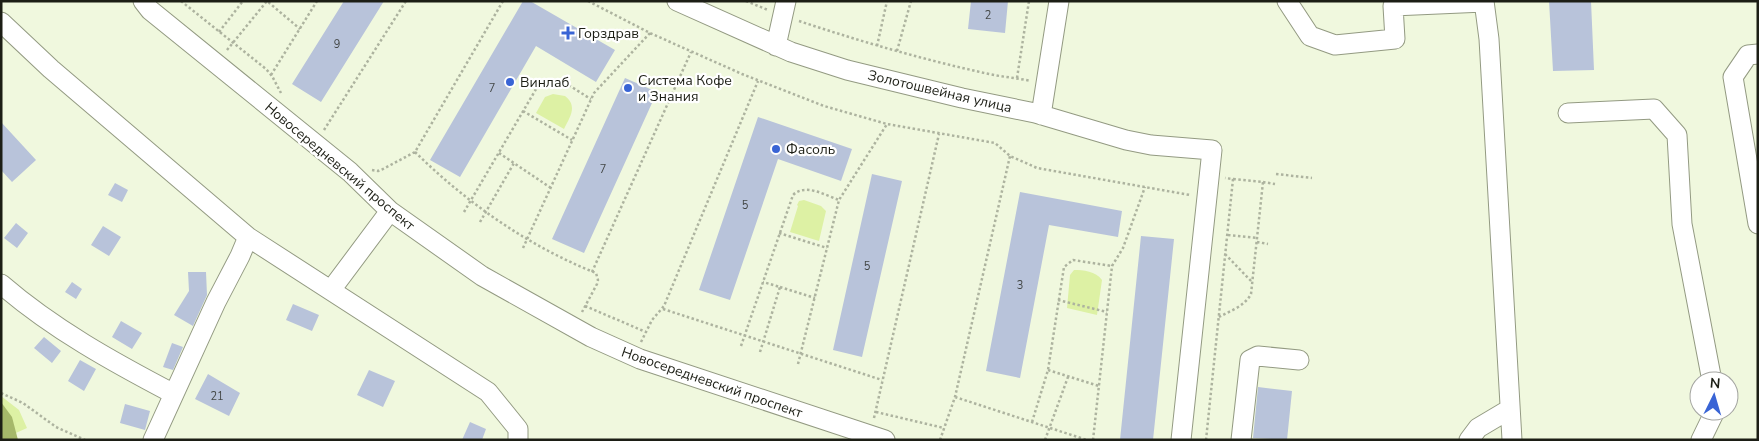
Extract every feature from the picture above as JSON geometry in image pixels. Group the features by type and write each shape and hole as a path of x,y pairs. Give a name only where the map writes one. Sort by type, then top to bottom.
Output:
{"street":[{"name":"Новосередневский проспект","path":"142,1 150,10 350,172 390,211 478,274 574,327 634,357 878,437"},
{"name":"Золотошвейная улица","path":"677,1 776,46 847,70 1041,115 1136,142 1212,150 1209,177"},
{"path":"1041,115 1059,1"},
{"path":"1287,1 1310,36 1335,45 1394,39 1393,6 1484,2 1489,39 1512,440"},
{"path":"776,46 784,8"},
{"path":"1,22 51,70 248,238 488,392 518,429 518,440"},
{"path":"1758,54 1748,55 1732,77 1758,224"},
{"path":"1568,113 1654,109 1677,135 1682,224 1710,371"},
{"path":"1181,440 1209,177"},
{"path":"331,290 390,211"},
{"path":"153,440 216,302 248,238"},
{"path":"1,284 25,305 112,362 174,394"},
{"path":"1241,440 1250,360 1258,356 1299,360"},
{"path":"1469,440 1478,428 1510,409"},
{"path":"1701,440 1710,421"}],"path":[{"path":"182,1 270,75 284,98"},
{"path":"219,32 243,1"},
{"path":"216,63 266,1 300,29"},
{"path":"270,75 317,1"},
{"path":"317,125 324,131 406,1"},
{"path":"365,164 372,170 378,171 415,152 503,1"},
{"path":"588,1 650,34 758,81 824,106 887,124 995,143 1010,156 1023,163 1045,170 1206,197"},
{"path":"746,1 784,8 877,46 897,52 991,74 1046,84"},
{"path":"877,46 887,1"},
{"path":"897,52 910,1"},
{"path":"1017,78 1029,1"},
{"path":"523,248 591,99 598,89 650,34"},
{"path":"592,272 692,52"},
{"path":"464,212 540,84 548,79 558,80 591,99"},
{"path":"634,357 652,318 662,309 758,81"},
{"path":"523,111 572,140"},
{"path":"798,364 839,200 887,124"},
{"path":"878,437 876,412 938,134"},
{"path":"415,152 485,212 527,240 596,273 598,280 574,327"},
{"path":"499,153 551,188"},
{"path":"940,440 955,397 1010,156"},
{"path":"480,222 514,163"},
{"path":"1276,174 1312,178"},
{"path":"1209,177 1275,184"},
{"path":"1206,440 1233,179"},
{"path":"1219,317 1247,301 1251,294 1263,182"},
{"path":"1093,440 1112,266 1123,248 1145,187"},
{"path":"741,346 790,200 796,192 807,189 839,200"},
{"path":"779,233 827,248"},
{"path":"1228,234 1257,238"},
{"path":"1257,242 1268,244"},
{"path":"1225,254 1252,283"},
{"path":"1032,422 1048,370 1058,300 1063,272 1067,263 1073,260 1080,260 1112,266"},
{"path":"763,282 815,298"},
{"path":"760,352 780,287"},
{"path":"1058,300 1107,312"},
{"path":"585,306 646,332"},
{"path":"662,309 883,380"},
{"path":"1048,370 1099,386"},
{"path":"1045,440 1068,376"},
{"path":"1,392 23,403 56,427 85,440"},
{"path":"955,397 1087,440"},
{"path":"876,412 944,428"}],"shaded area":[{"path":"553,94 565,96 571,104 572,112 564,129 536,113 545,97"},
{"path":"804,200 821,206 826,211 819,241 790,232 797,205 799,201"},
{"path":"1074,270 1093,273 1102,280 1097,315 1067,308 1070,275"},
{"path":"1,396 19,410 27,428 7,437 1,435"},
{"path":"1,402 12,417 18,440 1,440"}],"building":[{"path":"344,1 384,1 321,102 292,84"},
{"path":"523,1 530,1 615,50 596,82 536,46 460,177 430,160"},
{"path":"971,1 1008,1 1005,33 968,29"},
{"path":"1549,1 1591,1 1594,70 1553,71"},
{"path":"625,78 657,92 584,253 552,239"},
{"path":"758,117 852,149 841,181 778,159 730,300 699,290"},
{"path":"1,122 36,160 12,182 1,170"},
{"path":"872,174 902,181 862,357 833,350"},
{"path":"115,183 128,190 122,202 108,195"},
{"path":"1020,192 1122,211 1118,237 1049,225 1020,378 986,371"},
{"path":"16,223 28,233 17,248 4,238"},
{"path":"103,226 121,237 109,256 91,245"},
{"path":"1141,236 1174,239 1153,440 1120,440"},
{"path":"188,272 206,272 207,295 193,326 174,315 189,291"},
{"path":"72,282 82,289 76,299 65,292"},
{"path":"293,304 319,315 312,331 286,320"},
{"path":"121,321 142,333 132,349 112,337"},
{"path":"44,337 61,351 52,363 34,348"},
{"path":"172,343 183,347 173,370 163,367"},
{"path":"80,360 96,369 84,391 68,381"},
{"path":"369,370 395,381 383,407 357,395"},
{"path":"208,374 240,393 229,416 195,399"},
{"path":"1258,387 1292,391 1287,440 1253,438"},
{"path":"125,404 150,411 145,430 120,423"},
{"path":"470,422 486,429 482,440 462,440"}],"place":[{"name":"Горздрав","path":"568,33"},
{"name":"Винлаб","path":"510,82"},
{"name":"Система Кофе и Знания","path":"628,88"},
{"name":"Фасоль","path":"776,149"}]}
